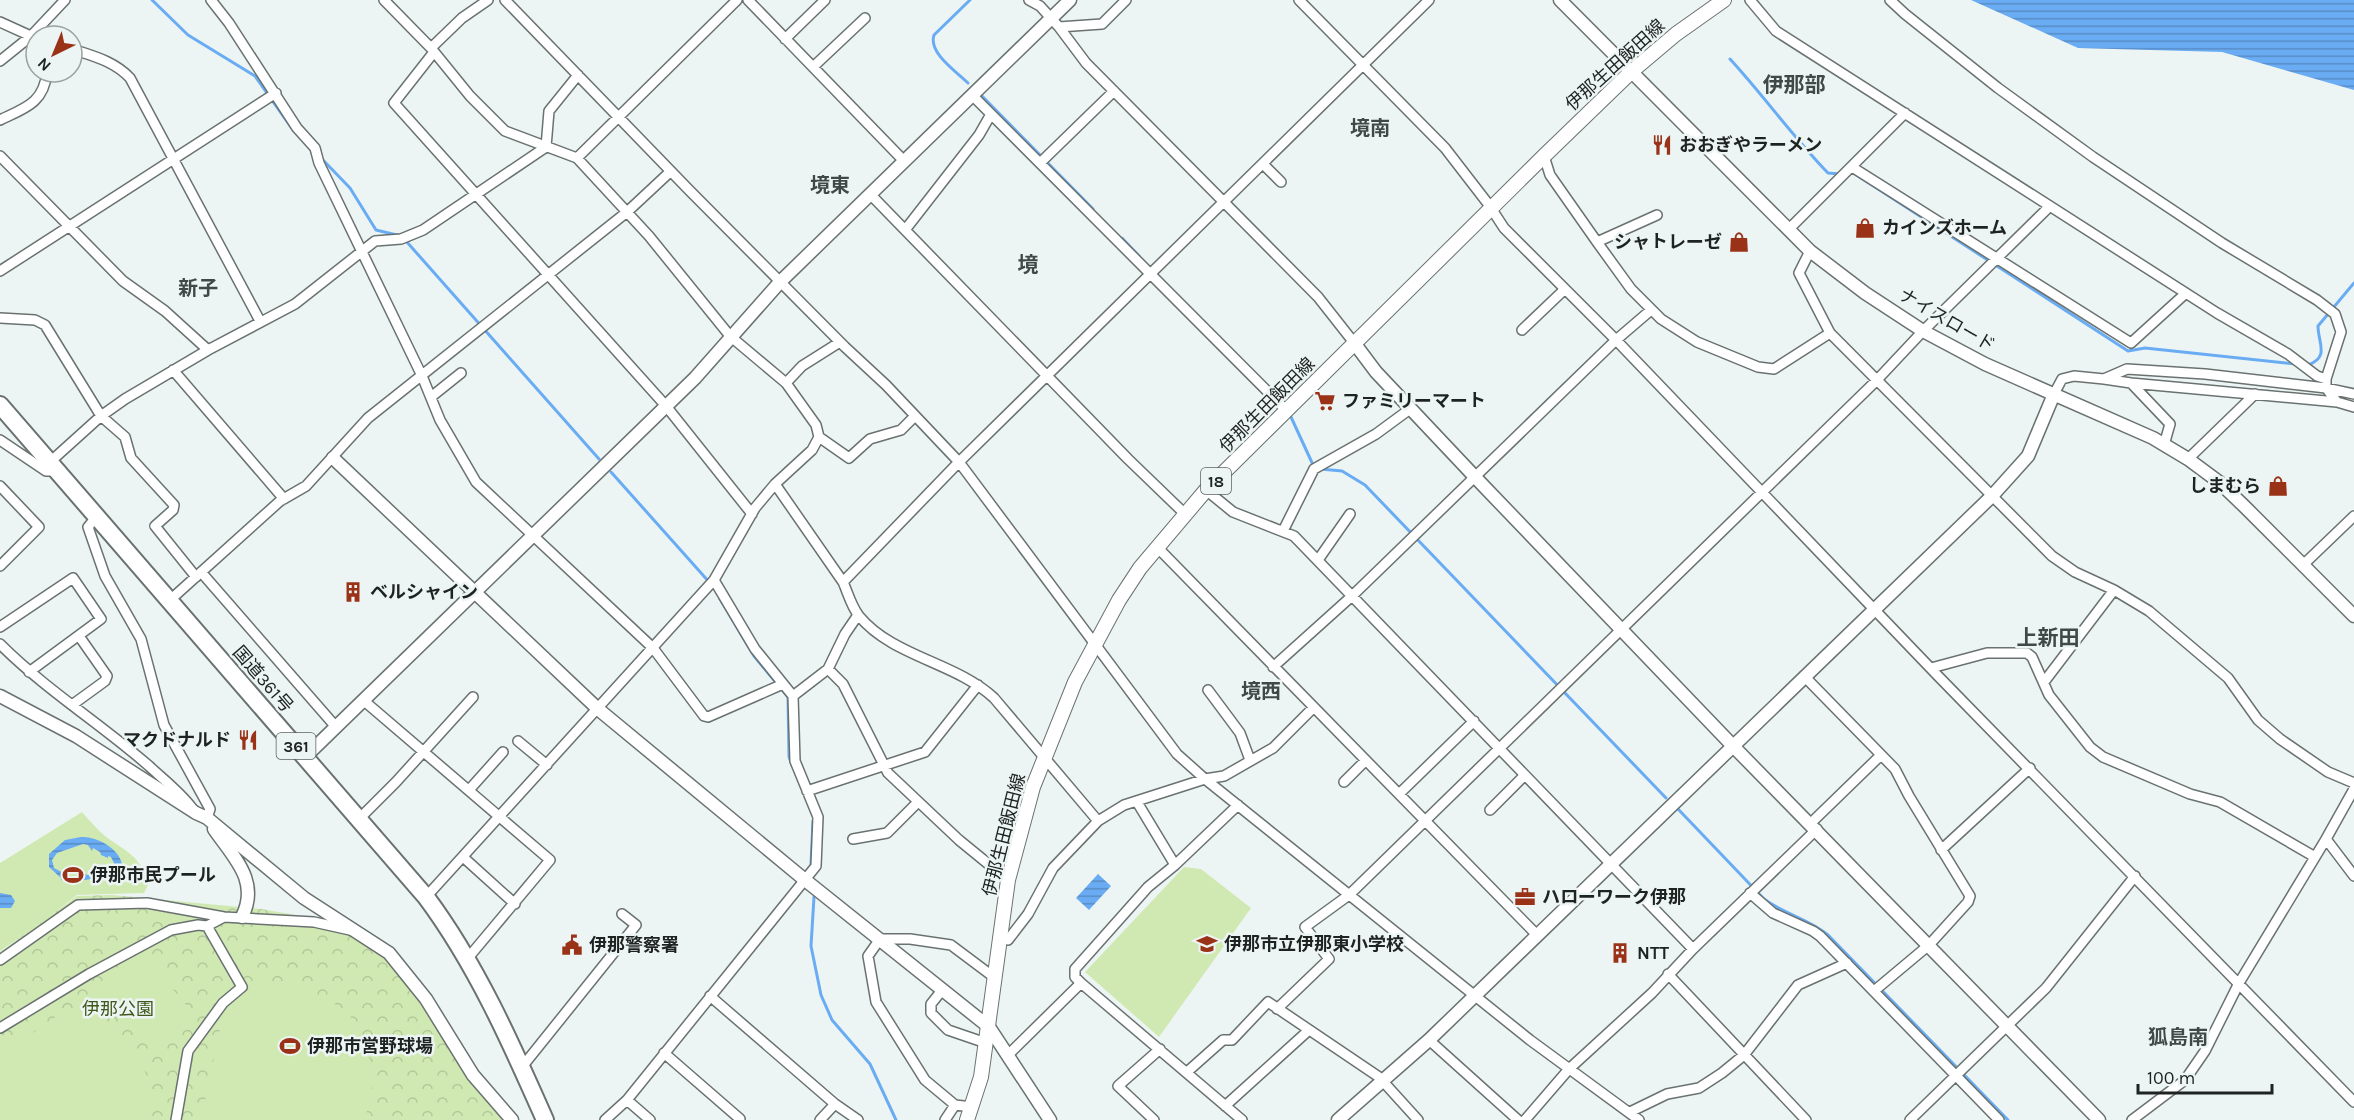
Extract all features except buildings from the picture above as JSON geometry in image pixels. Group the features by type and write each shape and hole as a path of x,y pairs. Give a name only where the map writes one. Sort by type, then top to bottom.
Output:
{"highway":[{"name":"国道361号","path":"0,405 426,897 468,958 522,1067 545,1120"}],"main road":[{"name":"伊那生田飯田線","path":"967,1120 981,1077 1008,880 1017,842 1043,757 1093,644 1119,600 1157,547 1206,490 1631,72 1676,34 1724,0"}],"street":[{"path":"44,24 65,0"},
{"path":"211,0 229,23 272,96 319,157 422,375 440,420 476,482 653,648 704,716 708,717 780,685"},
{"path":"488,0 462,18 432,50 394,103 666,406 752,514"},
{"path":"505,0 959,462 1177,754 1530,1040 1639,1120"},
{"path":"577,158 737,0"},
{"path":"748,0 904,160"},
{"path":"785,39 825,0"},
{"path":"1029,0 1040,6 1086,63 1318,297 1376,372 1410,409 1732,745 1814,826 2098,1120"},
{"path":"305,757 695,378 780,282 904,160 972,95 1055,23 1070,0"},
{"path":"1055,23 1102,24 1126,0"},
{"path":"1299,0 1445,148 1504,228 1616,340 1931,668 2354,1102"},
{"path":"843,582 959,462 1429,0"},
{"name":"ナイスロード","path":"1560,0 1810,251 1865,293 1923,331 1985,364 2164,445 2188,459 2219,482 2354,616"},
{"path":"1750,0 1776,31 2186,293 2288,354 2318,376 2337,402"},
{"path":"1890,0 1905,15 1998,88 2093,157 2222,243 2318,300 2335,314 2341,332 2326,384"},
{"path":"387,1 470,96 505,131 577,158 627,212 705,303 730,336 786,383 816,425 819,437 849,458 870,439 901,430 915,416"},
{"path":"813,68 865,18"},
{"path":"0,22 24,33"},
{"path":"0,61 24,44"},
{"path":"84,53 107,61 123,70 130,78 260,321"},
{"path":"546,147 549,111 578,75"},
{"path":"0,120 18,113 33,103 43,90 44,84"},
{"path":"1042,160 1114,91"},
{"path":"972,95 1042,160 1287,411"},
{"path":"0,271 272,96"},
{"path":"1788,231 1905,113"},
{"path":"905,230 979,135 991,114"},
{"path":"0,440 46,471 54,467 101,416 125,399 208,350 295,304 375,241 403,238 423,230 546,147"},
{"path":"0,156 123,281 165,311 208,350"},
{"path":"1544,156 1550,175 1631,289 1661,319 1697,342 1758,367 1774,369 1830,333"},
{"path":"1263,164 1281,182"},
{"path":"1852,168 2131,343 2186,293"},
{"path":"169,601 284,499 306,486 368,418 627,212 671,171"},
{"path":"870,194 1185,514"},
{"path":"1277,1009 1329,959 1305,927 1349,895 1498,747 1622,630 1876,381 1923,331 2050,206"},
{"path":"1597,242 1657,215"},
{"path":"1810,251 1799,273 1830,333 2052,556 2075,572 2114,590 2149,611 2228,678 2258,720 2280,739 2328,772 2354,783"},
{"path":"1522,330 1565,289"},
{"path":"1273,667 1352,596 1616,340 1651,310"},
{"path":"0,318 35,320 45,325 101,416 124,437 130,458 174,505 173,510 155,526 336,727"},
{"path":"786,383 802,366 840,342"},
{"path":"2104,379 2127,369 2326,384 2354,394"},
{"path":"173,370 284,499"},
{"path":"431,397 462,373"},
{"path":"1338,1120 1429,1040 1992,496 2028,456 2062,379 2074,376 2337,402 2354,407"},
{"path":"2131,383 2170,424 2164,445"},
{"path":"2188,459 2255,394"},
{"path":"1283,531 1315,468 1352,449 1410,409"},
{"path":"426,897 711,583 752,514 776,484 812,450 819,437"},
{"path":"333,458 598,709 989,1027 1050,1120"},
{"path":"776,484 843,582 858,615 874,631 978,686 994,698 1098,821"},
{"path":"1206,490 1233,512 1294,536 1693,949"},
{"path":"0,566 39,528 2,492"},
{"path":"1318,560 1350,514"},
{"path":"97,516 88,526 105,576 141,639 164,725 210,808 202,815"},
{"path":"2303,565 2354,516"},
{"path":"1157,547 1199,587 1273,667 1537,935"},
{"path":"0,627 73,578 101,620 29,672"},
{"path":"605,1120 627,1100 816,866 818,817 795,761 793,696 780,685 711,583"},
{"path":"2044,682 2114,590"},
{"path":"793,696 828,669 845,634 858,615"},
{"path":"72,705 105,681 106,676 79,636"},
{"path":"0,644 29,672 132,751 202,815 304,898 389,952 426,999 473,1075 512,1120"},
{"path":"1931,668 1987,653 2027,653 2032,657 2049,695 2090,747 2103,757 2190,794 2220,802 2315,857"},
{"path":"828,669 843,684 888,773 959,840 1008,880"},
{"path":"1804,676 1895,768 1909,796 1970,896 1968,902 1929,945 1877,989"},
{"path":"807,791 926,752 978,686"},
{"path":"1208,690 1240,733 1250,760"},
{"path":"0,696 76,736 202,815 245,874 250,888 249,904 242,917"},
{"path":"358,820 472,697"},
{"path":"363,700 550,860 468,958"},
{"path":"1001,938 1008,940 1028,914 1053,868 1098,821 1124,805 1205,779 1224,776 1273,748 1313,708"},
{"path":"1398,794 1474,722"},
{"path":"518,741 547,765"},
{"path":"469,790 503,752"},
{"path":"1525,1120 1569,1069 1652,993 1881,755"},
{"path":"1344,782 1365,761"},
{"path":"1941,850 2030,768"},
{"path":"1490,810 1525,775"},
{"path":"2132,1120 2186,1080 2205,1051 2239,983 2354,789"},
{"path":"853,840 887,833 918,802"},
{"path":"1137,802 1175,866"},
{"path":"1238,805 1175,866 1148,887 1075,969 1075,976 1242,1120"},
{"path":"2326,839 2354,876"},
{"path":"463,857 515,904"},
{"path":"1910,1120 2049,984 2135,876"},
{"path":"1753,890 1773,913 1813,931 1877,989 1959,1073 1999,1120"},
{"path":"0,960 78,905 147,903 224,917 314,922 356,931"},
{"path":"522,1067 636,925 622,914"},
{"path":"0,1028 89,974 171,930 207,927 224,917"},
{"path":"176,1120 188,1051 223,1003 242,987 207,927"},
{"path":"880,939 910,939 951,945 995,978"},
{"path":"880,939 867,956 876,1002 925,1080 955,1105 972,1107"},
{"path":"1630,1112 1667,1094 1699,1088 1744,1055 1798,985 1847,963"},
{"path":"1668,974 1806,1120"},
{"path":"1008,1055 1081,983"},
{"path":"943,989 931,1004 931,1013 948,1030 986,1043"},
{"path":"710,996 835,1104 858,1120"},
{"path":"1187,1072 1223,1040 1232,1040 1268,1002 1382,1081 1418,1120"},
{"path":"1226,1106 1309,1030"},
{"path":"1429,1040 1518,1120"},
{"path":"1154,1120 1118,1086 1160,1049"},
{"path":"664,1053 740,1119"},
{"path":"627,1100 650,1120"},
{"path":"820,1120 835,1104"},
{"path":"945,1120 955,1105"}],"green space":[{"name":"伊那市民プール","path":"82,812 105,836 126,851 141,866 149,883 144,893 77,895 0,951 0,863"},
{"path":"1184,867 1201,869 1251,908 1159,1037 1085,972"},
{"name":"伊那公園","path":"112,895 261,909 360,926 393,949 477,1073 515,1120 0,1120 0,952 77,896"},
{"path":"145,955 194,1015 195,1021 156,1054 95,987 132,956"},
{"name":"伊那市営野球場","path":"273,985 301,989 318,995 342,1009 351,1018 366,1046 372,1079 372,1094 362,1120 201,1120 221,1024 225,1016 229,1009 242,998"},
{"path":"70,1013 94,1019 105,1025 126,1042 134,1052 150,1085 151,1120 0,1120 0,1056 58,1015"}],"water":[{"path":"1971,0 2354,0 2354,90 2222,52 2078,48"},
{"path":"87,837 100,841 112,848 122,864 119,870 107,879 103,877 73,882 61,880 49,867 49,854 65,840","holes":["83,844 88,845 92,851 93,848 101,855 111,857 114,863 112,869 87,875 81,873 81,876 71,877 54,868 52,860 57,853"]},
{"path":"1098,874 1111,886 1089,910 1076,898"},
{"path":"0,893 11,895 15,901 11,908 0,908"}],"waterway":[{"path":"152,0 188,35 255,76 300,137"},
{"path":"968,83 939,55 933,42 934,35 970,0"},
{"path":"1730,59 1828,173 1840,174"},
{"path":"982,96 1093,209"},
{"path":"322,159 350,188 376,230 401,236"},
{"path":"1855,174 2128,351 2145,348 2296,364"},
{"path":"1122,238 1139,256"},
{"path":"406,241 599,459"},
{"path":"2308,365 2315,362 2321,354 2318,326 2354,283"},
{"path":"1291,417 1314,467"},
{"path":"1320,469 1342,471 1365,485 1666,798"},
{"path":"611,472 710,583"},
{"path":"720,599 754,656 788,697 789,757 792,765"},
{"path":"1678,809 1764,899 1828,935 2008,1120"},
{"path":"811,864 813,821"},
{"path":"814,897 811,946 821,995 832,1020 870,1064 896,1120"}],"place":[{"name":"おおぎやラーメン","path":"1662,145"},
{"name":"カインズホーム","path":"1865,228"},
{"name":"シャトレーゼ","path":"1739,242"},
{"name":"ファミリーマート","path":"1325,401"},
{"name":"しまむら","path":"2278,486"},
{"name":"ベルシャイン","path":"353,592"},
{"name":"マクドナルド","path":"248,740"},
{"name":"伊那市民プール","path":"73,875"},
{"name":"ハローワーク伊那","path":"1525,897"},
{"name":"伊那市立伊那東小学校","path":"1207,944"},
{"name":"伊那警察署","path":"572,945"},
{"name":"NTT","path":"1620,953"},
{"name":"伊那市営野球場","path":"290,1046"}],"district":[{"name":"伊那部","path":"1794,85"},
{"name":"境南","path":"1370,128"},
{"name":"境東","path":"830,185"},
{"name":"境","path":"1028,265"},
{"name":"新子","path":"198,288"},
{"name":"上新田","path":"2048,638"},
{"name":"境西","path":"1261,691"},
{"name":"狐島南","path":"2178,1037"}]}
